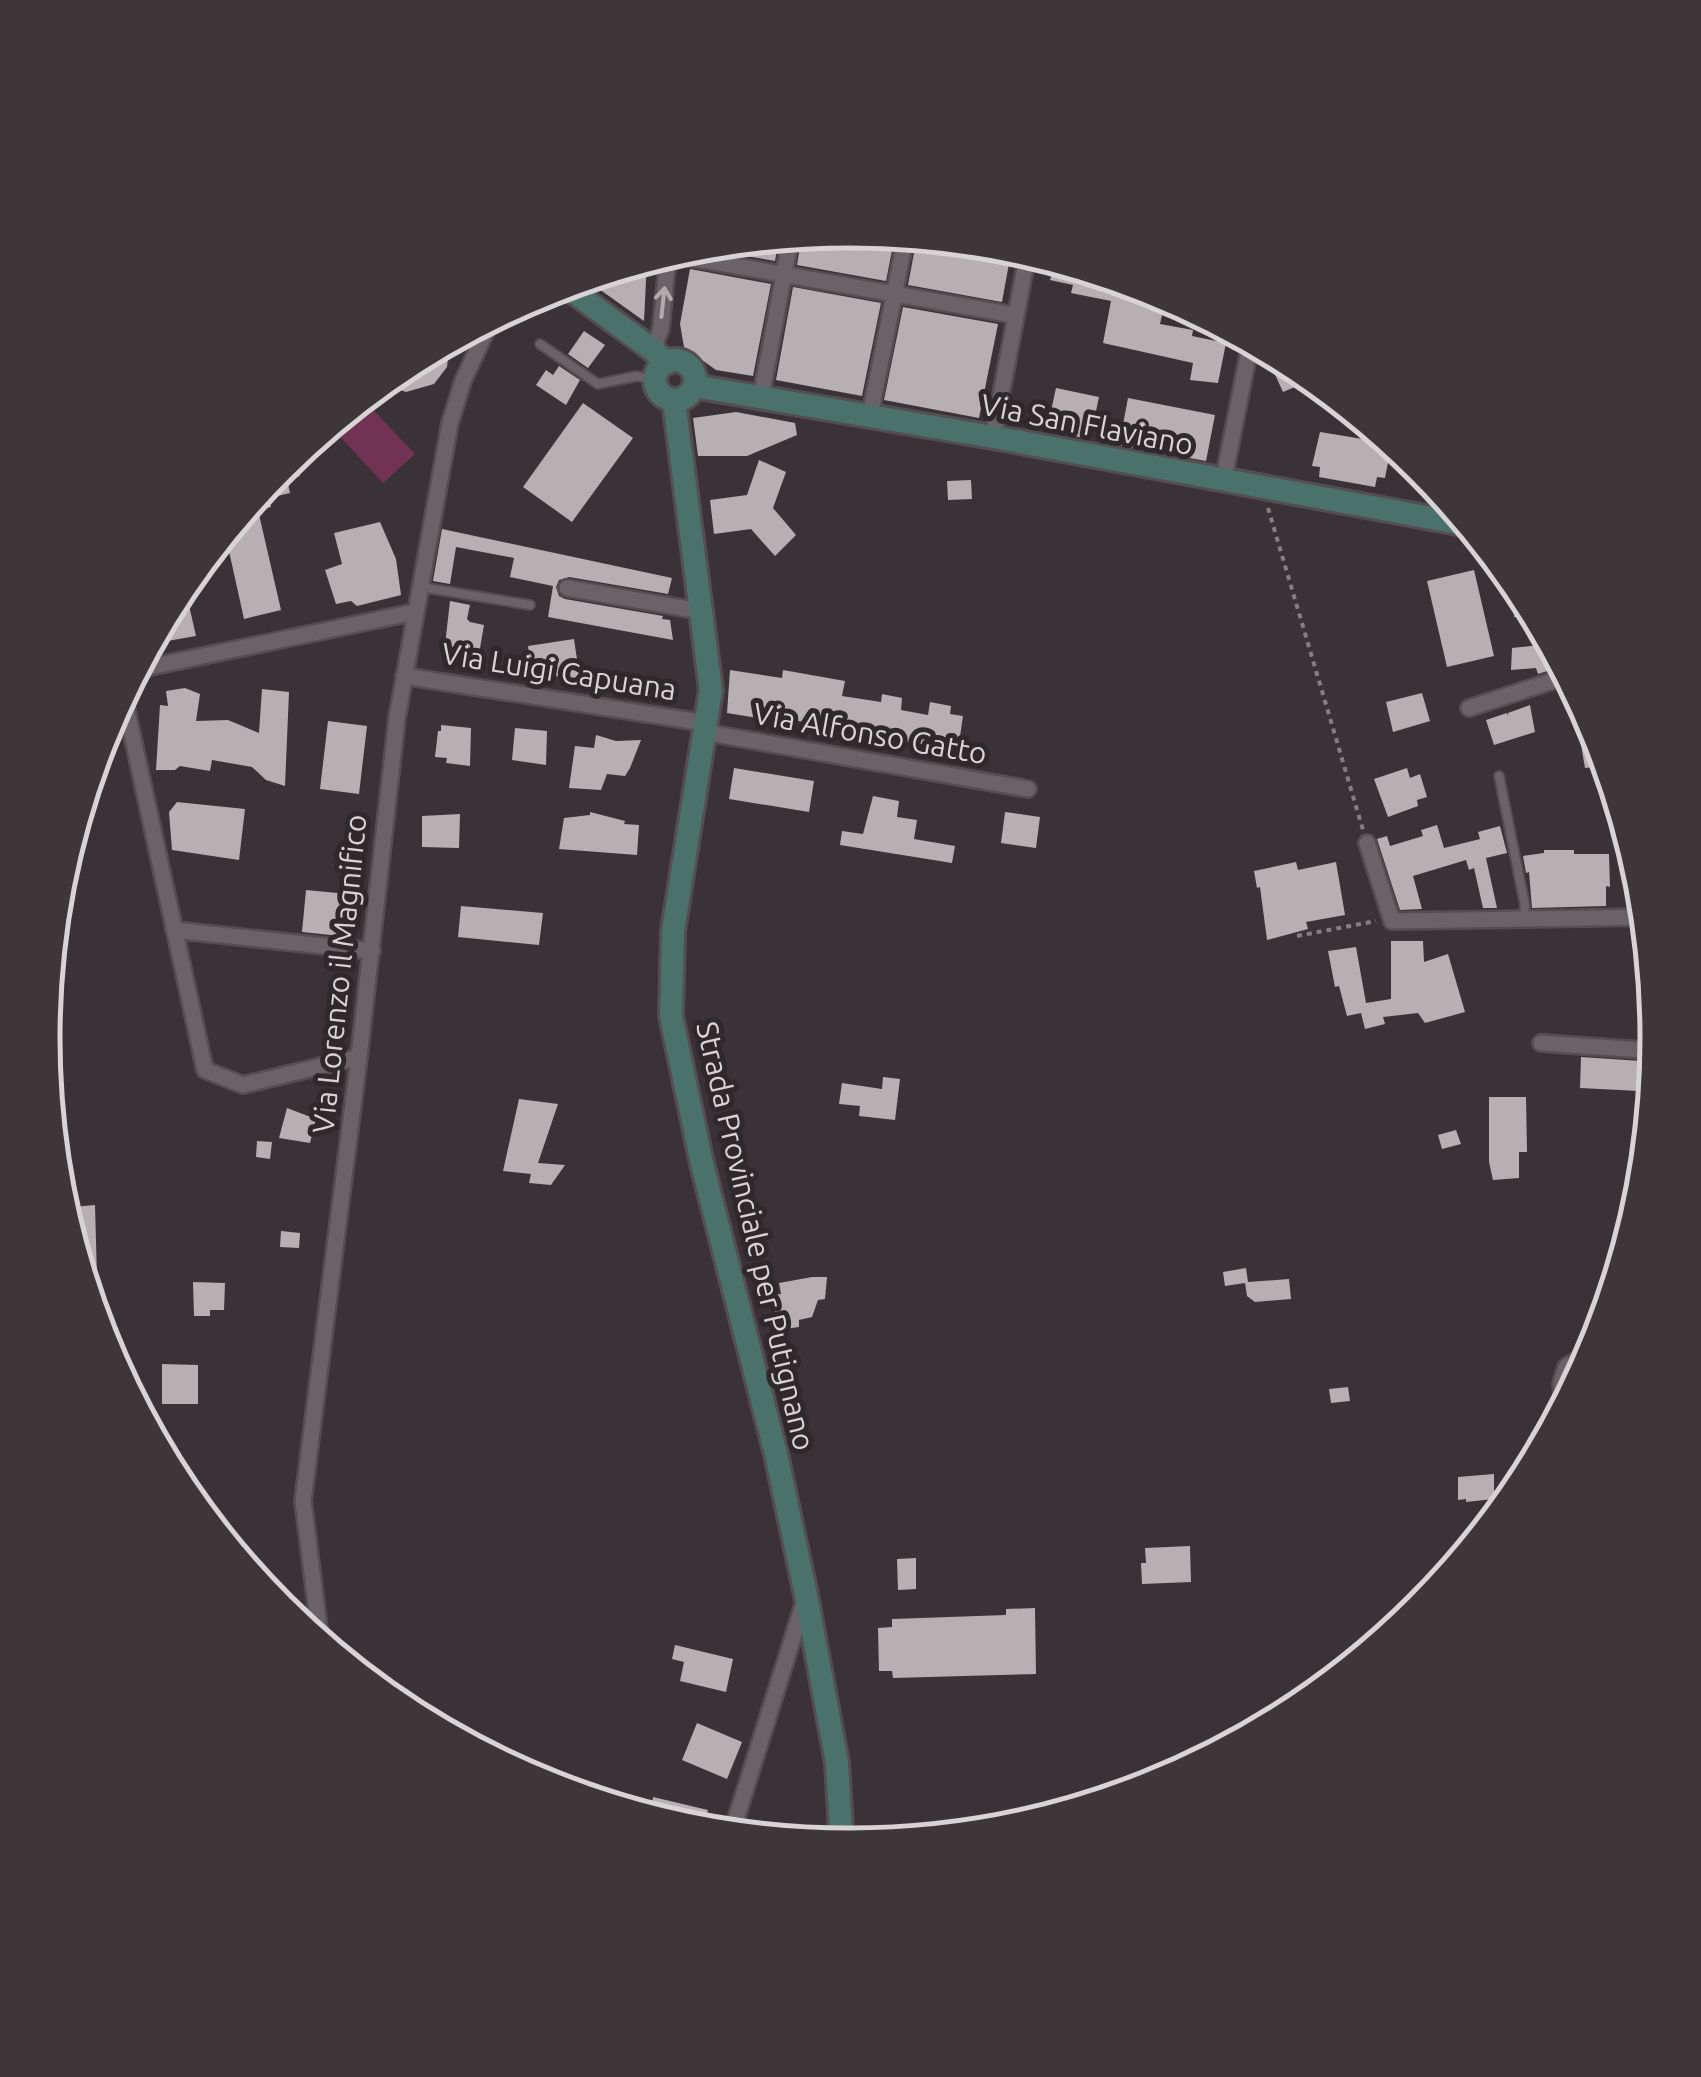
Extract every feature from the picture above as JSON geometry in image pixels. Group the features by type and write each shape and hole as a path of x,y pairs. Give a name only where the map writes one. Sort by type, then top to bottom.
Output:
{"street":[{"path":"870,415 903,250"},
{"path":"760,397 788,251"},
{"path":"707,261 1014,315"},
{"path":"993,437 1025,268"},
{"path":"658,364 676,360 690,367 694,376 684,393 660,394 658,364 666,270"},
{"path":"578,297 658,364"},
{"name":"Via Lorenzo il Magnifico","path":"318,1623 303,1501 404,676 450,423 483,340"},
{"path":"1223,482 1248,355"},
{"name":"Via San Flaviano","path":"684,393 760,397 870,415 1449,521"},
{"name":"Strada Provinciale per Putignano","path":"684,393 700,611 711,690 673,931 671,1016 702,1164 776,1454 806,1595 836,1763 841,1829"},
{"path":"568,588 700,611"},
{"path":"154,666 415,612"},
{"name":"Via Luigi Capuana","path":"404,676 704,728"},
{"path":"1469,708 1554,680"},
{"path":"128,718 205,1070 243,1084 359,1057"},
{"name":"Via Alfonso Gatto","path":"704,728 1028,789"},
{"path":"1367,842 1392,921 1631,917"},
{"path":"174,930 372,951"},
{"path":"1541,1044 1641,1049"},
{"path":"736,1820 806,1595"}],"lane":[{"path":"540,344 598,384 637,376 658,364"},
{"path":"420,586 530,606"},
{"path":"1499,776 1523,918"}],"path":[{"path":"1262,489 1367,842"},
{"path":"1298,936 1379,920 1392,921"}],"shaded area":[{"path":"372,409 415,454 383,483 339,436"}],"building":[{"path":"800,250 892,250 886,281 797,265"},
{"path":"914,251 1009,264 1002,302 908,285"},
{"path":"777,252 775,261 743,256"},
{"path":"690,269 771,284 753,376 716,370 684,347 680,324"},
{"path":"1052,274 1105,290 1163,312 1160,324 1193,330 1192,336 1226,344 1218,383 1190,380 1193,363 1103,343 1111,301 1071,293 1073,285 1050,280"},
{"path":"646,275 644,321 599,289"},
{"path":"793,287 881,303 862,396 776,380"},
{"path":"903,307 998,324 979,418 884,400"},
{"path":"584,331 605,345 588,368 568,354"},
{"path":"448,358 447,367 434,384 406,392 399,390"},
{"path":"559,366 580,380 566,405 536,385 546,370 553,375"},
{"path":"1273,371 1297,386 1283,392"},
{"path":"1056,388 1099,397 1090,439 1058,433 1062,413 1051,411"},
{"path":"1128,398 1215,415 1206,461 1119,445"},
{"path":"583,403 633,438 572,522 523,487"},
{"path":"736,412 795,423 797,435 747,456 698,456 693,418"},
{"path":"1320,432 1367,440 1388,460 1385,478 1377,477 1375,487 1319,477 1320,467 1312,466"},
{"path":"759,460 786,472 773,508 796,535 775,556 751,529 714,534 710,500 747,495"},
{"path":"971,480 972,499 948,500 947,481"},
{"path":"288,484 290,493 276,496"},
{"path":"259,514 281,610 244,619 229,550"},
{"path":"380,522 396,559 401,595 357,606 351,601 336,604 325,570 342,564 334,533"},
{"path":"442,529 672,578 668,594 569,577 559,580 556,587 565,599 663,616 662,619 670,620 673,640 548,617 553,586 510,577 514,558 456,547 450,584 433,581"},
{"path":"1474,570 1494,656 1447,667 1427,581"},
{"path":"450,601 470,605 467,619 484,625 479,654 445,645"},
{"path":"189,605 196,636 167,641"},
{"path":"574,639 581,687 554,675 533,679 528,646"},
{"path":"1536,646 1549,670 1538,674 1536,668 1511,670 1512,648"},
{"path":"730,670 782,678 783,670 845,681 842,696 881,702 882,694 902,698 901,710 928,715 930,702 951,706 950,714 963,716 958,750 885,738 883,747 853,742 855,731 764,715 764,719 727,713"},
{"path":"185,688 200,694 196,721 228,720 259,733 262,689 289,692 285,786 266,780 252,767 212,760 210,771 180,766 175,770 156,770 160,705 168,706 166,691"},
{"path":"1422,693 1430,721 1393,732 1386,702"},
{"path":"1530,705 1535,732 1494,745 1486,720 1507,713 1508,716"},
{"path":"328,721 367,726 359,794 320,789"},
{"path":"441,725 471,728 470,766 446,763 447,758 435,757"},
{"path":"515,728 547,731 546,765 512,760"},
{"path":"1579,733 1593,767 1585,768"},
{"path":"596,735 616,741 641,740 625,776 607,774 601,790 569,788 575,746 594,748"},
{"path":"734,768 814,781 809,812 729,799"},
{"path":"1407,768 1410,778 1420,774 1427,797 1417,800 1418,806 1388,817 1374,779"},
{"path":"873,796 899,801 897,817 917,820 914,839 955,846 952,863 840,845 842,831 863,834"},
{"path":"177,802 245,809 239,860 172,850 169,812"},
{"path":"590,812 639,825 637,855 559,849 564,818"},
{"path":"1005,812 1040,817 1036,848 1001,843"},
{"path":"460,814 459,848 422,847 422,816"},
{"path":"1437,825 1444,848 1480,839 1478,832 1500,826 1507,853 1486,858 1497,908 1483,908 1474,868 1469,870 1466,860 1413,876 1422,909 1400,910 1377,839 1387,836 1390,846 1423,836 1421,830"},
{"path":"1544,850 1609,854 1606,906 1532,908 1529,872 1526,873 1523,856"},
{"path":"1296,862 1298,870 1336,862 1345,915 1306,922 1308,929 1267,940 1254,871"},
{"path":"306,890 348,894 346,914 352,915 350,937 302,932"},
{"path":"461,906 543,913 539,945 458,937"},
{"path":"1391,941 1423,941 1424,962 1448,954 1465,1012 1425,1023 1418,1013 1383,1017 1385,1024 1365,1029 1361,1013 1347,1016 1339,986 1335,987 1328,951 1356,947 1366,1003 1391,999"},
{"path":"1581,1057 1640,1061 1639,1091 1580,1088"},
{"path":"883,1077 900,1079 895,1120 859,1116 860,1106 839,1104 842,1083 882,1089"},
{"path":"1489,1097 1526,1097 1527,1152 1519,1152 1519,1178 1493,1180 1489,1162"},
{"path":"519,1099 558,1104 538,1163 565,1165 551,1185 529,1183 531,1174 503,1171"},
{"path":"287,1108 316,1119 310,1143 279,1138"},
{"path":"1456,1130 1461,1144 1442,1149 1438,1135"},
{"path":"257,1141 272,1142 270,1159 256,1157"},
{"path":"95,1205 97,1276 87,1243 78,1207"},
{"path":"281,1231 300,1233 299,1248 280,1247"},
{"path":"1246,1268 1248,1282 1289,1279 1291,1299 1255,1302 1247,1296 1245,1283 1225,1286 1223,1272"},
{"path":"827,1277 825,1299 818,1300 812,1317 799,1320 799,1327 777,1330 773,1295 781,1294 779,1283"},
{"path":"193,1282 225,1283 224,1310 210,1310 210,1316 194,1316"},
{"path":"162,1364 198,1365 198,1404 162,1404"},
{"path":"1348,1387 1350,1401 1331,1403 1329,1389"},
{"path":"1494,1474 1494,1498 1458,1500 1458,1477"},
{"path":"1190,1546 1191,1582 1142,1584 1145,1548"},
{"path":"916,1558 916,1589 898,1590 897,1559"},
{"path":"1035,1608 1036,1674 893,1678 892,1671 879,1671 878,1628 892,1627 892,1619 1006,1615 1006,1609"},
{"path":"675,1645 733,1659 726,1692 680,1681 684,1662 672,1659"},
{"path":"697,1723 742,1742 727,1779 682,1760"},
{"path":"653,1797 708,1810 706,1816 696,1814 646,1802 636,1799 652,1803"}]}
